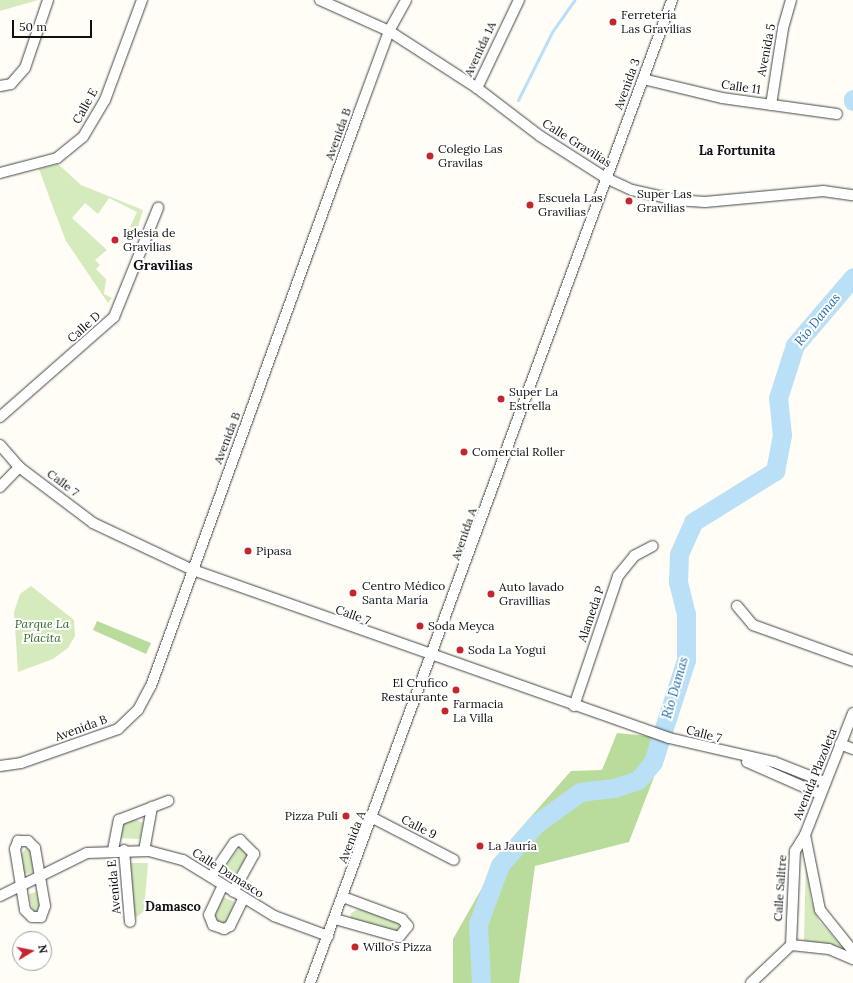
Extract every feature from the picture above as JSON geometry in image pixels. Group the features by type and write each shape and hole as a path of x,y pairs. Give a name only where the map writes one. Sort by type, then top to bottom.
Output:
{"street":[{"path":"0,86 11,84 25,68 48,0"},
{"name":"Calle E","path":"0,173 56,158 83,137 105,100 142,0"},
{"name":"Calle Gravilias","path":"321,0 389,31 477,88 540,136 606,178 632,190 690,201 733,201 823,191 853,194"},
{"name":"Avenida B","path":"0,766 77,744 126,722 138,710 151,686 389,31 406,0"},
{"name":"Avenida 1A","path":"477,88 518,0"},
{"name":"Avenida 3","path":"606,178 672,0"},
{"name":"Avenida 5","path":"771,105 780,43 791,0"},
{"name":"Calle 11","path":"643,79 722,98 837,114"},
{"name":"Avenida A","path":"310,983 373,818 606,178"},
{"name":"Calle D","path":"0,417 114,317 158,208"},
{"name":"Calle 7","path":"0,445 19,466 93,523 193,570 432,657 649,732 726,754 774,762 825,782"},
{"path":"0,487 19,466"},
{"name":"Alameda P","path":"574,706 618,576 634,556 653,546"},
{"path":"737,606 753,625 853,661"},
{"name":"Avenida Plazoleta","path":"853,713 805,835 820,910 853,951"},
{"path":"840,744 853,749"},
{"name":"Calle 7","path":"726,754 820,794"},
{"path":"113,850 119,820 168,801"},
{"path":"144,851 152,807"},
{"name":"Calle 9","path":"373,818 454,860"},
{"name":"Calle Salitre","path":"791,945 795,851 805,835"},
{"path":"211,877 234,843 240,840 254,854 233,892"},
{"path":"18,841 32,844 40,879 45,906 41,917 28,915 21,888 15,849 18,841"},
{"name":"Calle Damasco","path":"0,896 40,879 87,853 113,850 144,851 183,860 274,916 328,936"},
{"name":"Avenida E","path":"124,850 130,922"},
{"path":"223,885 209,915 213,925 228,928 243,898"},
{"path":"334,919 399,937 408,926 402,919 343,897"},
{"path":"751,983 791,945 830,949 853,959"}],"green space":[{"path":"0,0 38,0 0,11"},
{"path":"58,164 81,185 143,210 137,230 130,227 137,212 109,198 98,214 85,203 72,218 107,250 95,260 100,265 96,269 106,279 104,294 112,298 108,303 66,241 39,169"},
{"name":"Parque La Placita","path":"31,586 74,620 75,636 68,648 53,659 18,672 14,612 20,594"},
{"path":"97,621 151,643 146,654 93,630"},
{"path":"617,733 669,738 629,842 535,866 519,983 453,983 453,939 507,844 571,771 602,770"},
{"path":"132,818 143,823 140,839 119,838 122,824"},
{"path":"240,846 250,853 230,881 220,874"},
{"path":"27,847 32,853 34,872 24,874 21,855"},
{"path":"806,857 811,900 819,921 851,956 834,947 804,941"},
{"path":"129,863 148,863 144,911 137,917 132,911"},
{"path":"36,892 41,910 39,912 33,911 29,894"},
{"path":"223,897 235,902 226,924 214,919"},
{"path":"358,909 396,920 399,925 397,933 350,921 351,913"}],"waterway":[{"path":"518,100 552,32 574,0"},
{"name":"Río Damas","path":"481,983 478,924 500,865 536,824 580,792 614,788 638,780 653,762 686,660 686,614 678,582 679,554 693,522 775,471 782,435 778,398 795,345 853,277"}],"place":[{"name":"Ferretería Las Gravilias","path":"613,22"},
{"name":"Colegio Las Gravilas","path":"430,156"},
{"name":"Super Las Gravilias","path":"629,201"},
{"name":"Escuela Las Gravilias","path":"530,205"},
{"name":"Iglesia de Gravilias","path":"115,240"},
{"name":"Super La Estrella","path":"501,399"},
{"name":"Comercial Roller","path":"464,452"},
{"name":"Pipasa","path":"248,551"},
{"name":"Centro Médico Santa María","path":"353,593"},
{"name":"Auto lavado Gravillias","path":"491,594"},
{"name":"Soda Meyca","path":"420,626"},
{"name":"Soda La Yogui","path":"460,650"},
{"name":"El Crufico Restaurante","path":"456,690"},
{"name":"Farmacia La Villa","path":"445,711"},
{"name":"Pizza Puli","path":"346,816"},
{"name":"La Jauría","path":"480,846"},
{"name":"Willo's Pizza","path":"355,947"}],"district":[{"name":"La Fortunita","path":"737,151"},
{"name":"Gravilias","path":"163,265"},
{"name":"Damasco","path":"173,907"}]}
